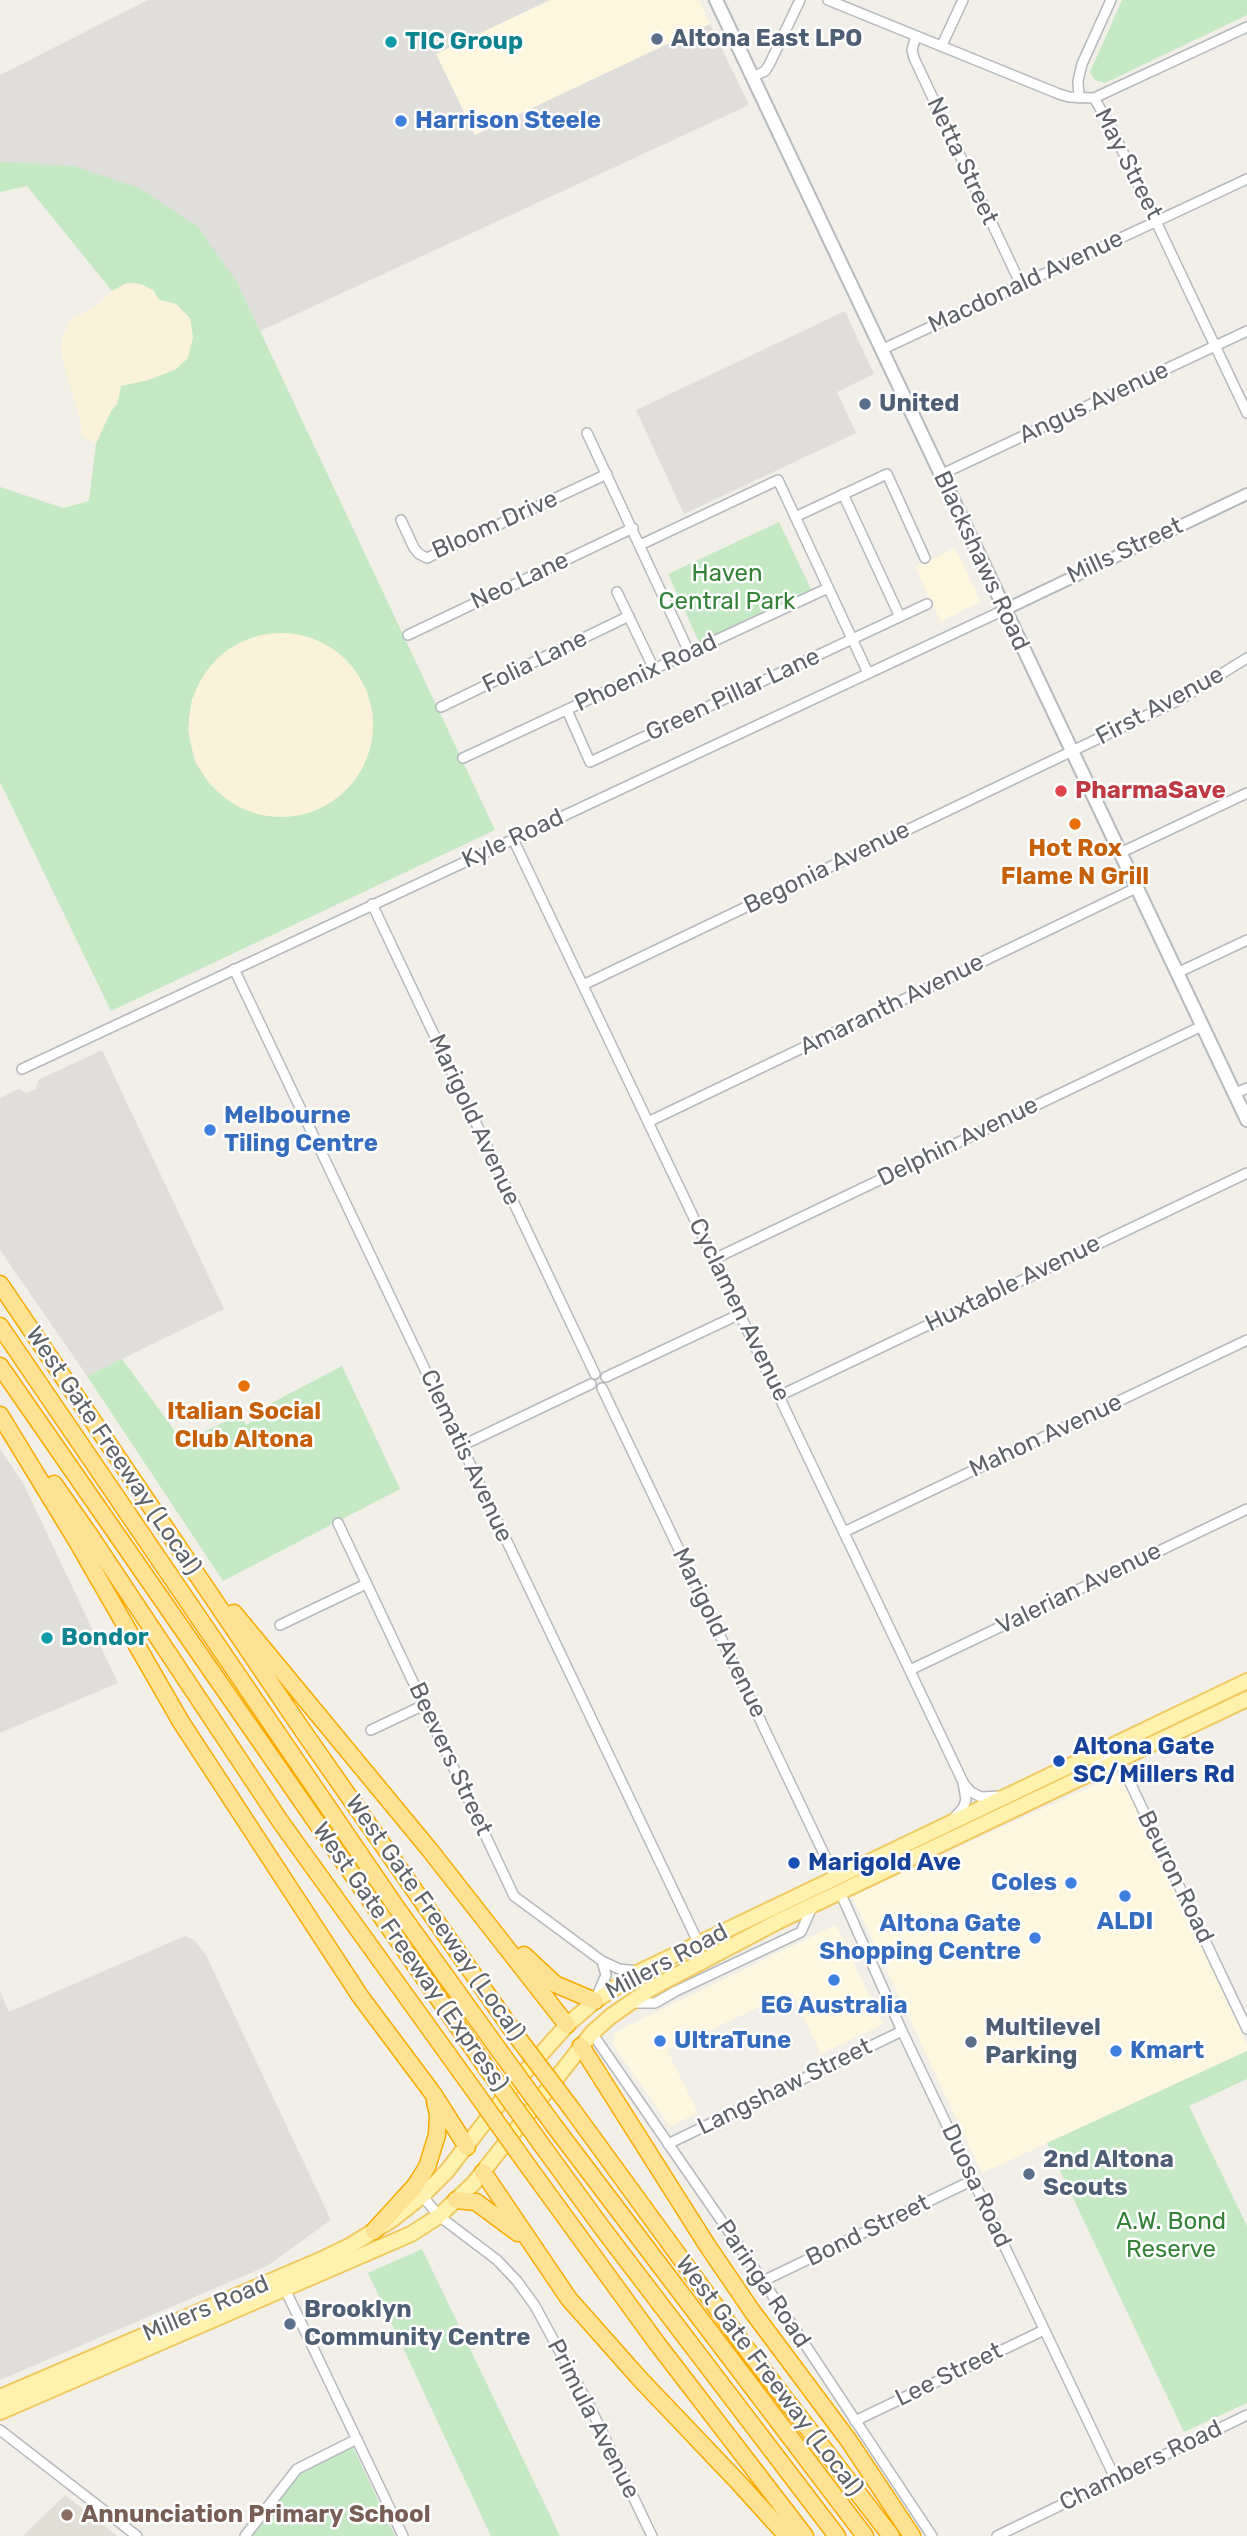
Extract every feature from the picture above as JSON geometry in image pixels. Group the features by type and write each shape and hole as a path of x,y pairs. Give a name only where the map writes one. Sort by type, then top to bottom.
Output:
{"highway":[{"name":"West Gate Freeway (Local)","path":"0,1284 303,1731 515,2034 746,2348 891,2536"},
{"name":"West Gate Freeway (Express)","path":"0,1326 374,1875 501,2053 865,2536"},
{"name":"West Gate Freeway (Express)","path":"0,1366 541,2144 603,2230 838,2536"},
{"path":"0,1410 89,1534 280,1821 656,2342 805,2536"},
{"path":"0,1415 75,1538 181,1722 360,1996 434,2095 467,2147"},
{"path":"176,1544 429,1849 568,2025"},
{"path":"429,1849 555,1984 595,2001"},
{"path":"581,2046 707,2245 752,2311 849,2441 912,2536"},
{"path":"374,2231 418,2191 435,2142 438,2115 434,2095"},
{"path":"482,2172 569,2299 787,2536"},
{"path":"456,2200 476,2202 528,2241"}],"main road":[{"name":"Blackshaws Road","path":"716,0 1247,1120"},
{"name":"Millers Road","path":"418,2191 467,2147 515,2083 568,2025 595,2001 641,1971 1247,1681"},
{"name":"Millers Road","path":"0,2397 283,2283 393,2244 439,2216 456,2200 482,2172 592,2033 650,1989 813,1905 1247,1699"},
{"path":"835,1877 841,1892"},
{"path":"568,2025 581,2046"},
{"path":"467,2147 482,2172"},
{"name":"Millers Road","path":"0,2412 283,2283 374,2231"}],"street":[{"path":"753,77 765,71 769,65 800,0"},
{"name":"May Street","path":"828,0 1059,94 1079,98 1094,97 1157,221 1247,413"},
{"path":"942,46 963,0"},
{"path":"1079,98 1078,81 1082,64 1111,0"},
{"path":"1094,97 1247,27"},
{"name":"Netta Street","path":"916,36 912,50 914,58 1021,285"},
{"name":"Macdonald Avenue","path":"881,350 1247,179"},
{"name":"Angus Avenue","path":"940,475 1247,331"},
{"path":"587,433 690,652"},
{"name":"Bloom Drive","path":"401,520 414,548 427,558 607,474"},
{"path":"795,517 887,474 925,558"},
{"path":"640,545 778,480 868,673"},
{"path":"843,494 900,617"},
{"name":"Mills Street","path":"1004,610 1247,494"},
{"name":"Neo Lane","path":"408,635 633,528"},
{"name":"Phoenix Road","path":"463,758 828,587"},
{"path":"617,592 654,669"},
{"name":"Green Pillar Lane","path":"566,710 590,762 927,604"},
{"name":"Kyle Road","path":"22,1069 1004,610"},
{"name":"Folia Lane","path":"441,707 629,616"},
{"name":"First Avenue","path":"1071,751 1181,699 1247,658"},
{"name":"Begonia Avenue","path":"583,985 1071,751"},
{"path":"1120,853 1247,793"},
{"name":"Cyclamen Avenue","path":"513,839 963,1783"},
{"name":"Amaranth Avenue","path":"648,1122 1136,888"},
{"name":"Marigold Avenue","path":"372,904 595,1374"},
{"path":"1177,973 1247,940"},
{"name":"Clematis Avenue","path":"234,969 698,1942"},
{"name":"Delphin Avenue","path":"714,1259 1202,1026"},
{"path":"1234,1094 1247,1088"},
{"name":"Huxtable Avenue","path":"779,1396 1247,1173"},
{"path":"606,1377 740,1314"},
{"name":"Mahon Avenue","path":"844,1532 1247,1340"},
{"path":"591,1384 591,1377 595,1374 600,1373 606,1377"},
{"path":"591,1384 597,1389 602,1388 606,1385 606,1377"},
{"path":"461,1446 591,1384"},
{"name":"Marigold Avenue","path":"602,1388 835,1877"},
{"name":"Valerian Avenue","path":"910,1670 1247,1509"},
{"name":"Beevers Street","path":"338,1523 514,1896 602,1961 619,1969 641,1971"},
{"path":"280,1625 366,1584"},
{"path":"371,1730 424,1705"},
{"path":"1081,1760 1117,1760"},
{"name":"Beuron Road","path":"1117,1760 1247,2029"},
{"path":"963,1783 971,1792 981,1797 1005,1795"},
{"path":"953,1820 966,1801 963,1783"},
{"name":"Duosa Road","path":"841,1892 902,2031 1115,2479"},
{"path":"595,2001 606,1975 602,1961"},
{"name":"Langshaw Street","path":"668,2144 902,2031"},
{"name":"Paringa Road","path":"592,2033 763,2281 932,2536"},
{"name":"Bond Street","path":"763,2281 973,2180"},
{"name":"Primula Avenue","path":"418,2191 439,2216 498,2260 534,2306 590,2407 652,2536"},
{"path":"283,2283 403,2536"},
{"name":"Lee Street","path":"855,2421 1044,2330"},
{"name":"Chambers Road","path":"997,2536 1247,2416"},
{"path":"0,2430 137,2536"},
{"path":"245,2536 297,2469 357,2439"}],"shaded area":[{"path":"148,0 550,0 436,54 475,135 710,24 749,105 260,331 237,282 74,166 0,163 0,75"},
{"path":"550,0 699,0 710,24 475,135 436,54"},
{"path":"845,311 874,374 837,392 856,433 684,514 636,410"},
{"path":"955,548 981,601 941,622 915,567"},
{"path":"102,1050 224,1309 87,1376 0,1250 0,1098 19,1089 26,1093 36,1089 38,1080"},
{"name":"Bondor","path":"0,1449 23,1483 118,1683 0,1733"},
{"name":"Altona Gate Shopping Centre","path":"1121,1773 1247,2044 1247,2051 982,2173 852,1896"},
{"path":"836,1925 883,2024 821,2054 792,1992 667,2050 698,2113 670,2126 612,2043 615,2032"},
{"path":"185,1936 194,1940 205,1953 331,2220 267,2266 0,2380 0,1991 9,2012"},
{"name":"Annunciation Primary School","path":"65,2495 117,2536 23,2536"}],"green space":[{"path":"1122,0 1247,0 1247,15 1105,83 1095,80 1090,72"},
{"path":"0,163 74,166 139,188 197,226 237,282 495,830 111,1011 0,782 0,487 63,508 89,501 96,443 117,404 121,386 148,380 176,369 176,304 159,300 153,290 140,284 128,283 112,291 27,186 0,192","holes":["348,662 366,689 373,717 211,786 195,762 188,730 192,698"]},
{"name":"Haven Central Park","path":"779,522 811,589 699,642 668,574"},
{"path":"122,1359 183,1442 241,1414 246,1425 267,1414 264,1407 342,1366 400,1489 223,1581 87,1376"},
{"name":"A.W. Bond Reserve","path":"1247,2051 1247,2079 1189,2106 1247,2226 1247,2403 1184,2432 1047,2143"},
{"path":"422,2249 560,2536 491,2536 368,2273"},
{"path":"351,2443 395,2536 251,2536 300,2472"}],"sand":[{"path":"127,283 140,284 153,290 159,300 176,304 190,318 193,337 188,358 176,369 148,380 121,386 117,404 96,443 82,436 80,419 62,358 62,338 72,319 92,309 112,291"},
{"path":"281,633 316,640 332,648 346,660 358,674 366,690 373,725 366,760 358,776 346,790 332,802 316,810 281,817 246,810 230,802 216,790 204,776 196,760 189,725 196,690 204,674 216,660 230,648 246,640"}],"place":[{"name":"Altona East LPO","path":"657,39"},
{"name":"TIC Group","path":"391,42"},
{"name":"Harrison Steele","path":"401,121"},
{"name":"United","path":"865,404"},
{"name":"PharmaSave","path":"1061,791"},
{"name":"Hot Rox Flame N Grill","path":"1075,824"},
{"name":"Melbourne Tiling Centre","path":"210,1130"},
{"name":"Italian Social Club Altona","path":"244,1386"},
{"name":"Bondor","path":"47,1638"},
{"name":"Altona Gate SC/Millers Rd","path":"1059,1761"},
{"name":"Marigold Ave","path":"794,1863"},
{"name":"Coles","path":"1071,1883"},
{"name":"ALDI","path":"1125,1896"},
{"name":"Altona Gate Shopping Centre","path":"1035,1938"},
{"name":"EG Australia","path":"834,1980"},
{"name":"UltraTune","path":"660,2041"},
{"name":"Multilevel Parking","path":"971,2042"},
{"name":"Kmart","path":"1116,2051"},
{"name":"2nd Altona Scouts","path":"1029,2174"},
{"name":"Brooklyn Community Centre","path":"290,2324"},
{"name":"Annunciation Primary School","path":"67,2515"}]}
